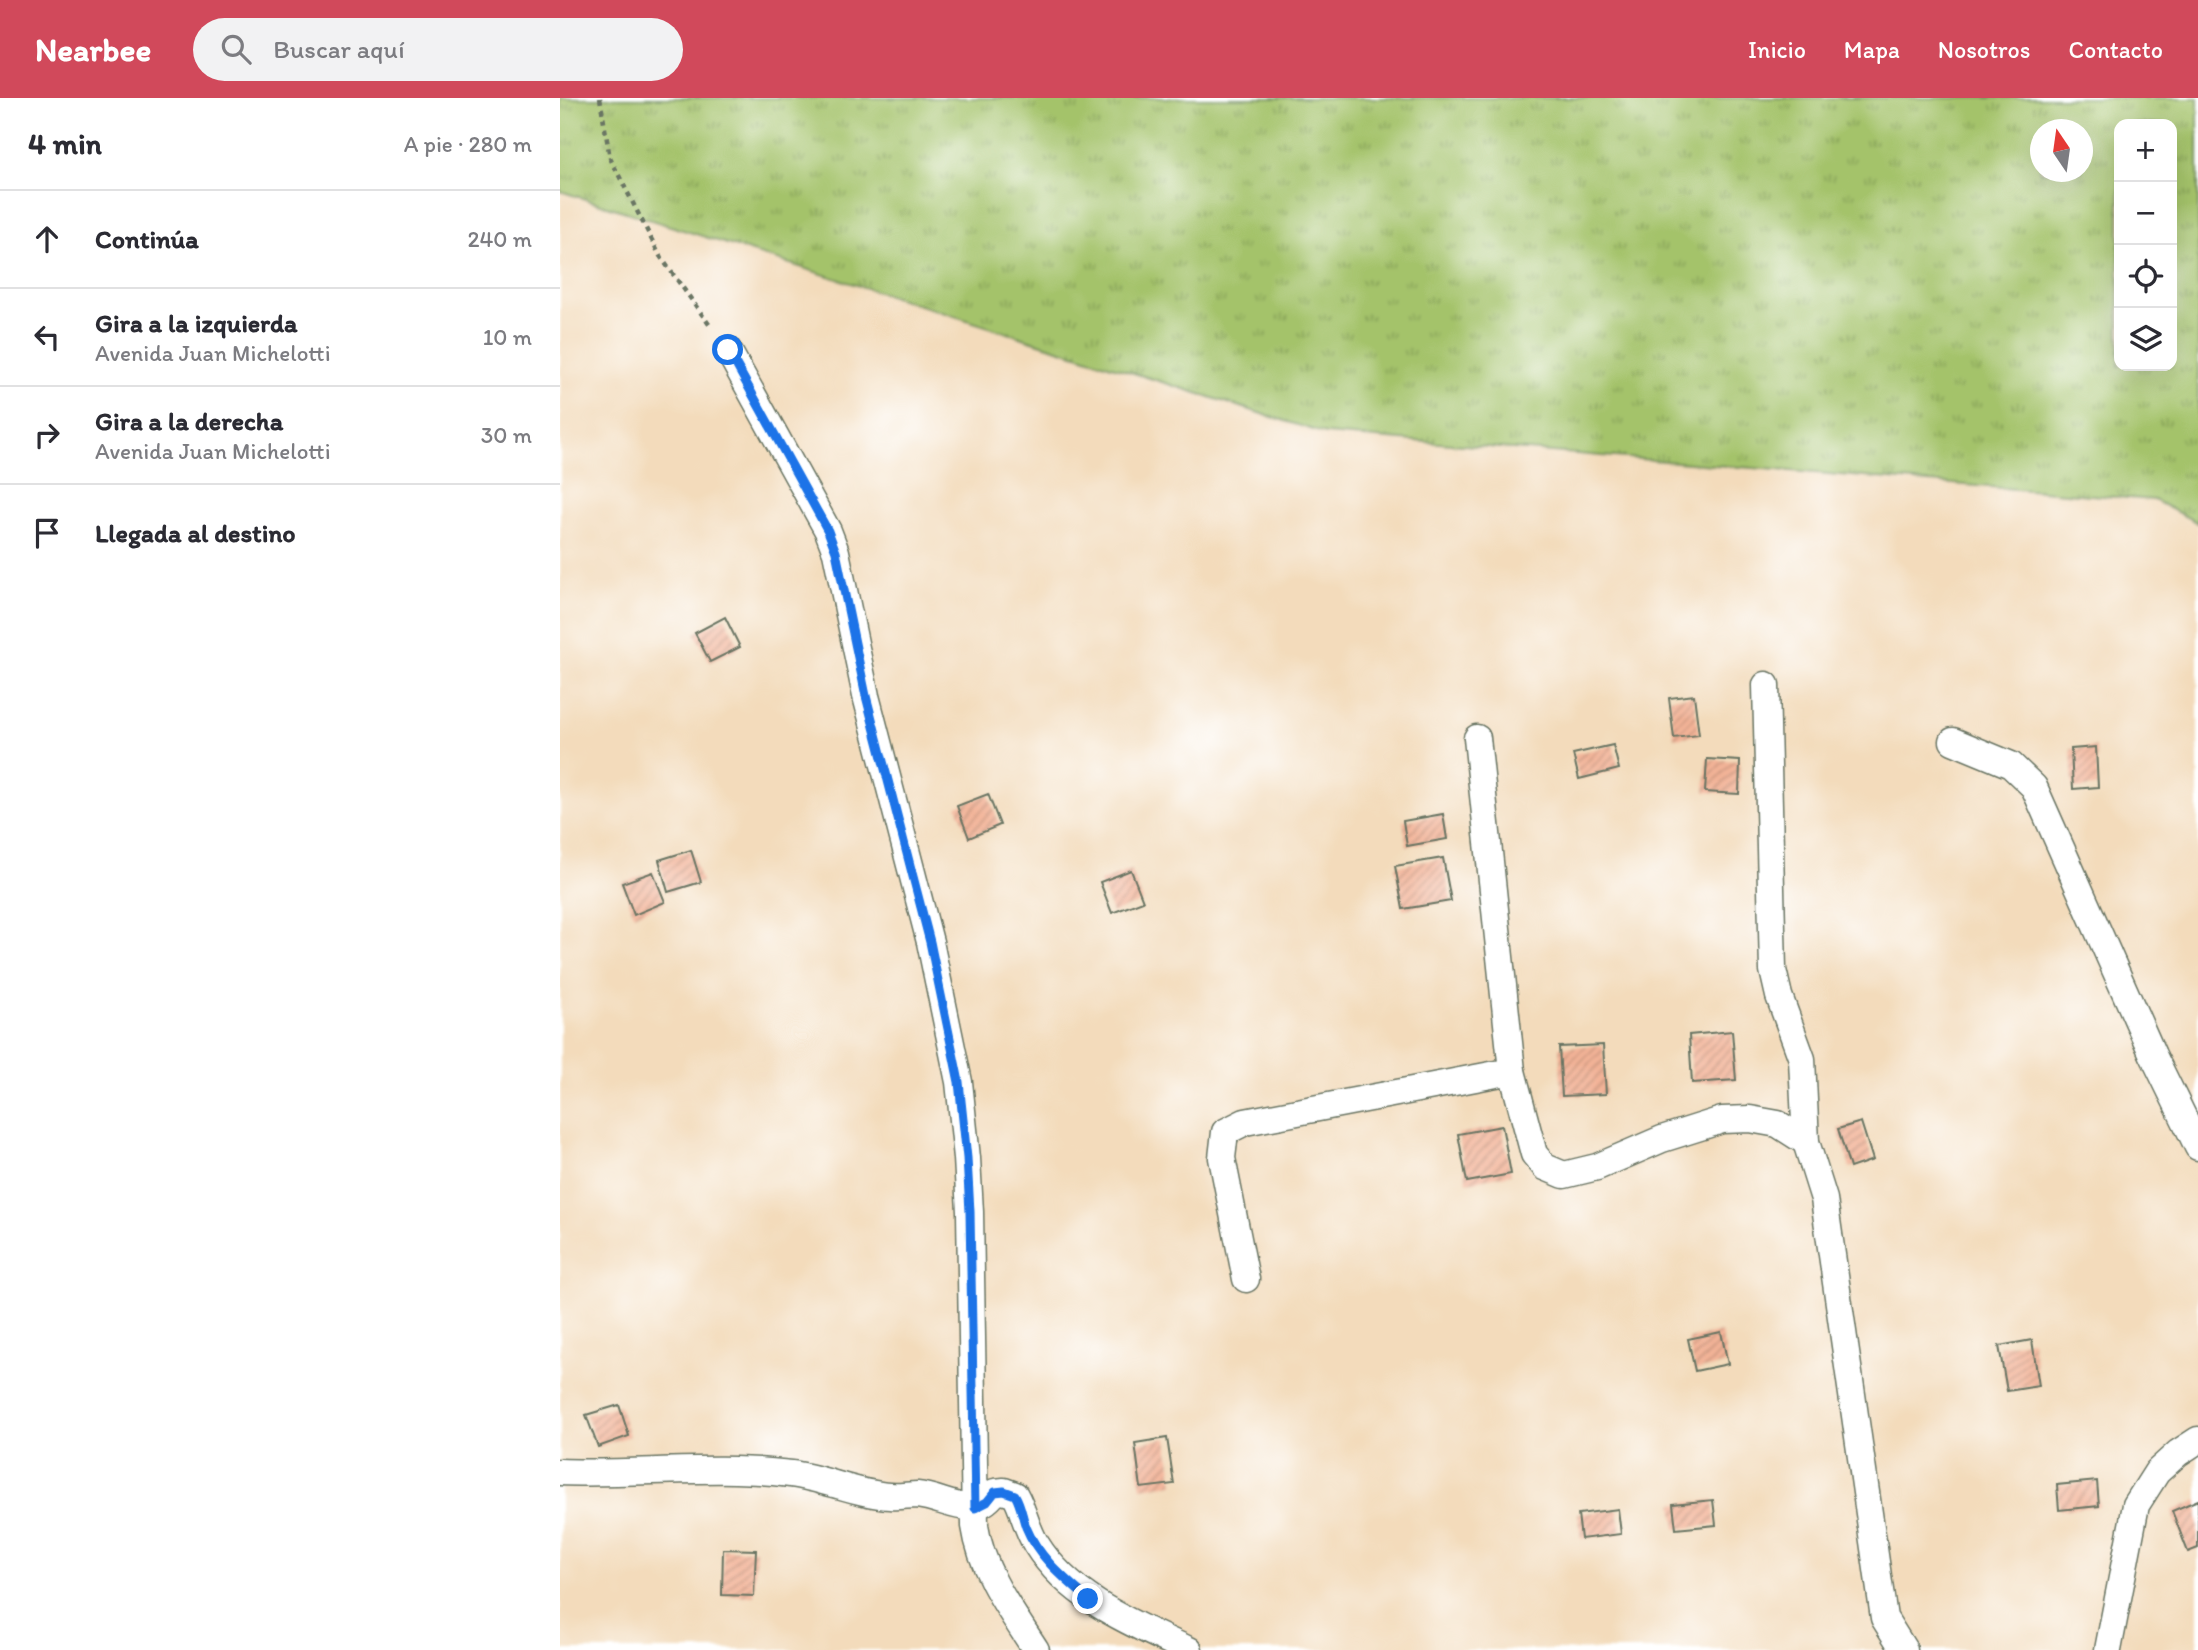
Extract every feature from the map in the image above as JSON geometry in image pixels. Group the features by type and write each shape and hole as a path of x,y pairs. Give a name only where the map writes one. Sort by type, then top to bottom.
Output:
{"street":[{"path":"728,350 828,531 836,552 866,696 930,942 959,1082 967,1158 975,1526 979,1549 999,1592 1036,1650"},
{"path":"1766,685 1773,970 1779,996 1802,1059 1806,1142 1824,1199 1884,1618 1905,1650"},
{"path":"1477,738 1512,1071 1534,1154 1545,1167 1564,1175 1597,1167 1662,1139 1722,1120 1750,1119 1778,1124 1806,1142"},
{"path":"1953,741 2011,765 2034,788 2153,1055 2198,1147"},
{"path":"1247,1279 1222,1158 1225,1132 1245,1122 1512,1071"},
{"path":"2108,1650 2136,1505 2157,1472 2198,1440"},
{"path":"560,1472 609,1474 705,1469 792,1474 889,1496 936,1498 975,1508 987,1502 995,1492 1004,1491 1015,1495 1026,1526 1055,1571 1088,1599 1189,1650"}],"path":[{"path":"600,98 610,158 660,256 728,350"}],"green space":[{"path":"560,98 2198,98 2198,523 2154,500 1326,434 560,191"}],"building":[{"path":"725,617 740,647 710,662 695,633"},
{"path":"1694,695 1699,735 1674,738 1669,698"},
{"path":"1613,745 1619,769 1579,779 1573,754"},
{"path":"2096,747 2098,787 2073,789 2071,749"},
{"path":"1707,759 1740,761 1739,794 1705,792"},
{"path":"988,794 1000,825 969,838 957,806"},
{"path":"1443,814 1447,839 1407,846 1403,821"},
{"path":"691,850 701,882 668,892 659,860"},
{"path":"1443,858 1451,901 1403,909 1395,866"},
{"path":"1131,870 1143,901 1112,913 1100,882"},
{"path":"653,872 665,902 634,915 622,883"},
{"path":"1732,1031 1736,1080 1692,1083 1689,1035"},
{"path":"1603,1045 1606,1094 1562,1096 1559,1047"},
{"path":"1861,1122 1873,1160 1850,1168 1838,1129"},
{"path":"1502,1126 1511,1174 1467,1182 1458,1134"},
{"path":"1721,1332 1728,1364 1695,1371 1688,1339"},
{"path":"2032,1340 2039,1386 2007,1391 1999,1346"},
{"path":"619,1405 629,1436 598,1447 586,1415"},
{"path":"1167,1438 1174,1484 1141,1488 1135,1443"},
{"path":"2097,1481 2099,1506 2059,1510 2057,1485"},
{"path":"1713,1500 1716,1525 1676,1529 1673,1504"},
{"path":"2198,1500 2198,1548 2188,1552 2172,1511"},
{"path":"1618,1509 1621,1534 1581,1539 1578,1514"},
{"path":"723,1549 756,1550 754,1596 722,1595"}],"route":[{"path":"728,350 828,531 836,552 866,696 930,942 959,1082 967,1158 975,1508 987,1502 995,1492 1004,1491 1015,1495 1036,1545 1055,1571 1088,1599"}]}
